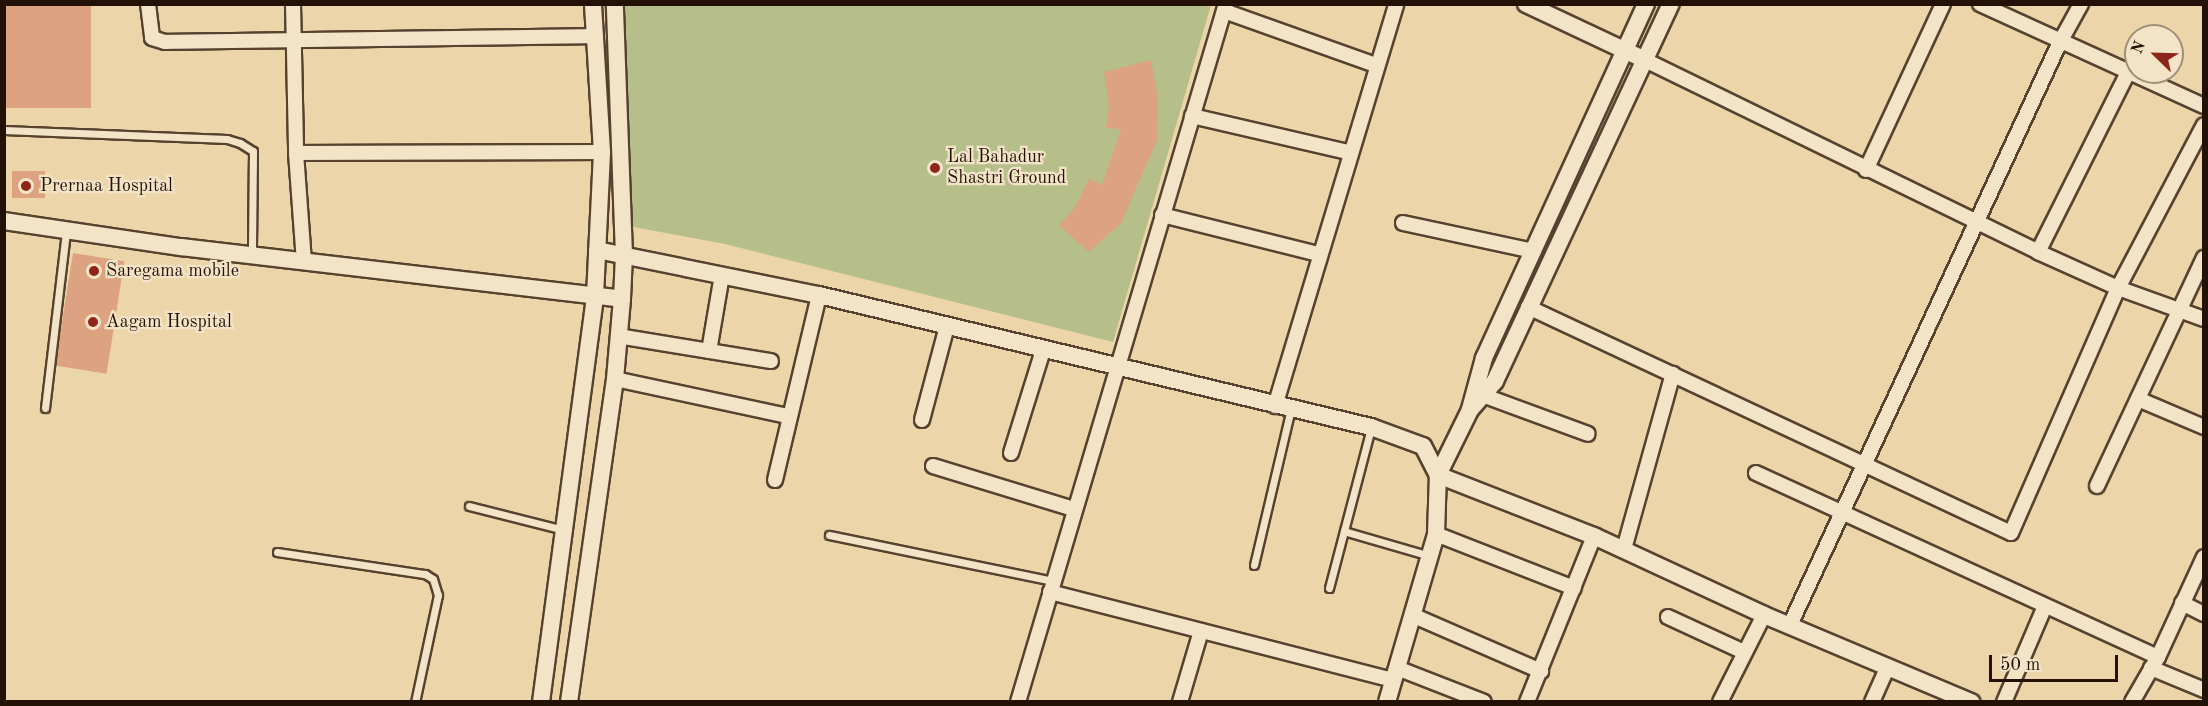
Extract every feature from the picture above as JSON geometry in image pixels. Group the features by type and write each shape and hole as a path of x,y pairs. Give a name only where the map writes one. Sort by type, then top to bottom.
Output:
{"street":[{"path":"148,4 152,38 165,42 596,36"},
{"path":"293,4 296,153 304,261"},
{"path":"541,702 595,296 602,152 593,4"},
{"path":"569,702 615,379 624,255 615,4"},
{"path":"1283,408 1319,254 1348,152 1396,4"},
{"path":"1526,4 2038,252 2118,288 2204,319"},
{"path":"1387,702 1436,534 1438,476 1478,394 1484,358 1646,4"},
{"path":"1478,394 1495,381 1671,4"},
{"path":"1866,170 1943,4"},
{"path":"1980,4 2059,44 2124,70"},
{"path":"1790,625 1840,513 1867,464 2059,44 2081,4"},
{"path":"1018,702 1225,8 1376,65"},
{"path":"2038,252 2124,80"},
{"path":"2155,84 2204,106"},
{"path":"1192,116 1348,152"},
{"path":"1528,307 2011,533 2118,288 2204,124"},
{"path":"296,153 602,152"},
{"path":"1162,215 1319,254"},
{"path":"4,221 252,256 621,299"},
{"path":"1402,223 1534,251"},
{"path":"597,250 819,295 1283,408 1371,427 1423,446 1438,476 1594,536 1764,615 1971,702"},
{"path":"2097,486 2204,258"},
{"path":"709,351 722,275"},
{"path":"775,480 788,416 819,295"},
{"path":"922,420 947,327"},
{"path":"618,336 771,361"},
{"path":"1011,453 1043,350"},
{"path":"1624,549 1673,374"},
{"path":"615,379 788,416"},
{"path":"1478,394 1588,434"},
{"path":"2138,399 2204,427"},
{"path":"933,466 1074,509"},
{"path":"1756,473 2045,606 2204,690"},
{"path":"1436,534 1574,588"},
{"path":"1527,702 1594,536"},
{"path":"2132,702 2154,662 2204,557"},
{"path":"1052,586 1201,631 1395,674 1484,702"},
{"path":"2182,603 2204,614"},
{"path":"2004,702 2045,606"},
{"path":"1412,615 1540,671"},
{"path":"1720,702 1742,651 1764,615"},
{"path":"1668,617 1742,651"},
{"path":"1180,702 1201,631"},
{"path":"1872,702 1887,668"}],"lane":[{"path":"4,130 227,138 240,143 253,151 252,256"},
{"path":"45,408 66,231"},
{"path":"1254,565 1283,408"},
{"path":"1329,588 1371,427"},
{"path":"470,506 564,530"},
{"path":"1344,531 1430,556"},
{"path":"829,535 1052,586"},
{"path":"277,552 433,579 438,595 415,702"}],"green space":[{"path":"604,5 1211,5 1113,342 725,244 623,225"}],"building":[{"path":"4,4 91,4 91,108 4,108"},
{"path":"1151,60 1158,98 1157,140 1121,223 1089,252 1059,225 1074,209 1089,179 1102,185 1121,129 1106,128 1109,106 1104,72"},
{"path":"12,171 45,171 45,198 12,198"},
{"path":"73,253 124,261 107,374 55,366"}],"place":[{"name":"Lal Bahadur Shastri Ground","path":"935,168"},
{"name":"Prernaa Hospital","path":"26,186"},
{"name":"Saregama mobile","path":"94,271"},
{"name":"Aagam Hospital","path":"93,322"}]}
